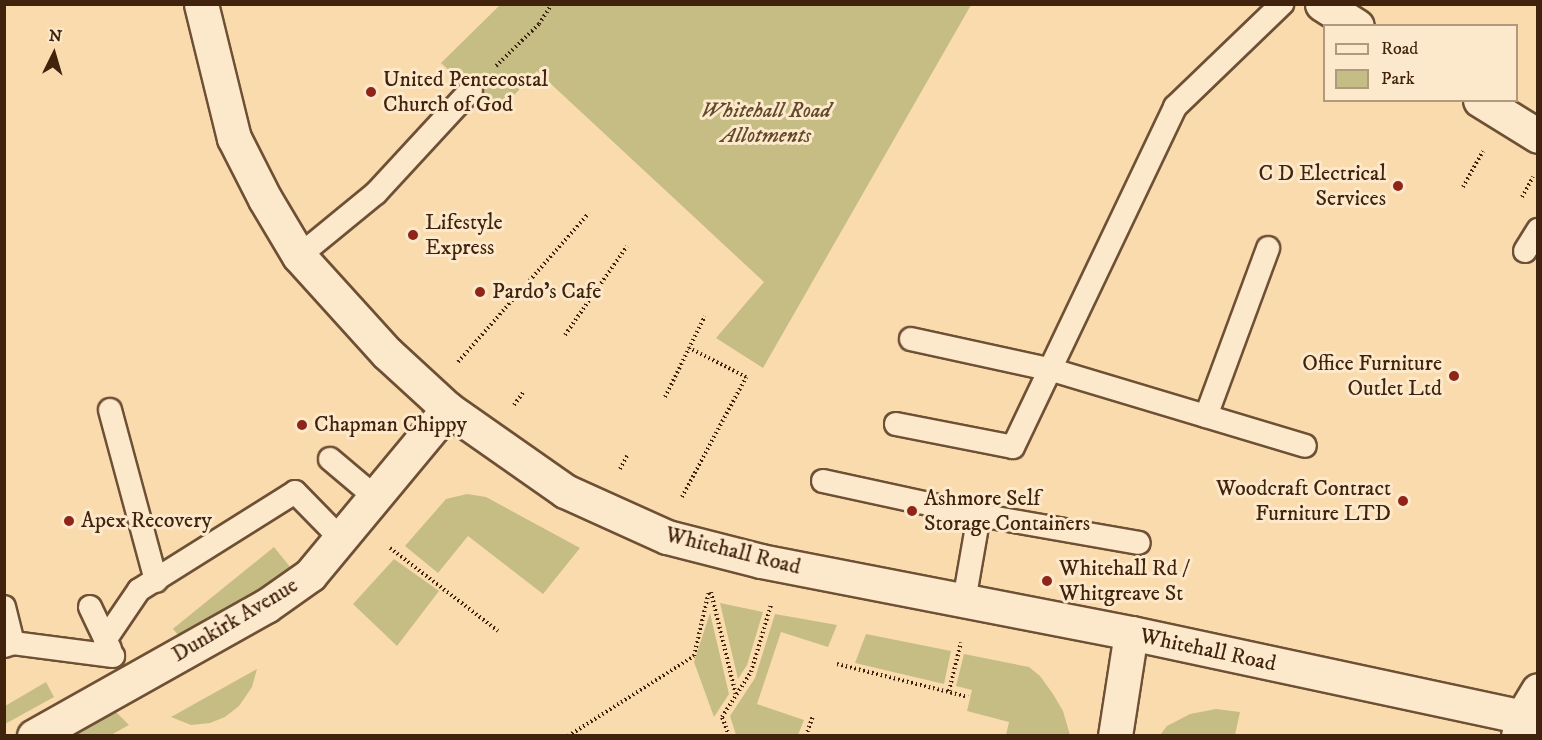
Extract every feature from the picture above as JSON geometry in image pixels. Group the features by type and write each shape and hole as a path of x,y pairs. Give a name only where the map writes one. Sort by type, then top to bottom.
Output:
{"main road":[{"name":"Whitehall Road","path":"201,4 234,138 265,199 299,256 387,353 448,409 565,491 667,537 761,561 1131,633 1529,715"},
{"path":"1322,4 1354,24"},
{"path":"1483,102 1538,136"},
{"name":"Dunkirk Avenue","path":"34,735 115,660 266,606 310,575 448,409"},
{"path":"1115,735 1131,633"}],"lane":[{"path":"896,424 1013,447 1175,107 1282,4"},
{"path":"299,256 376,193 471,90"},
{"path":"1525,251 1538,230"},
{"path":"1206,416 1268,248"},
{"path":"911,339 1049,369 1305,446"},
{"path":"110,410 156,581"},
{"path":"330,459 375,497"},
{"path":"823,481 979,515 1139,543"},
{"path":"115,660 139,590 295,492 340,539"},
{"path":"964,600 979,515"},
{"path":"4,607 9,644 115,660"},
{"path":"90,607 115,660"}],"path":[{"path":"471,90 539,24 552,4"},
{"path":"1463,187 1484,150"},
{"path":"451,369 589,213"},
{"path":"565,335 627,246"},
{"path":"665,397 705,316"},
{"path":"679,503 746,377 689,348"},
{"path":"390,548 498,632"},
{"path":"568,735 694,656 710,588 736,695"},
{"path":"729,735 722,717 751,672 772,602"},
{"path":"949,691 961,640"},
{"path":"837,664 968,697"},
{"path":"806,735 813,716"}],"green space":[{"name":"Whitehall Road Allotments","path":"500,5 971,5 763,368 716,338 764,282 537,71 496,114 441,63"},
{"path":"467,494 486,497 580,548 543,594 468,536 438,573 405,546 446,499"},
{"path":"274,547 290,567 189,649 173,629"},
{"path":"394,559 439,591 397,646 353,604"},
{"path":"720,603 763,612 747,665 738,679"},
{"path":"710,613 729,694 714,717 694,662"},
{"path":"775,614 837,625 828,647 781,632 757,704 804,720 798,735 736,735 730,716 755,678"},
{"path":"866,634 951,651 944,684 855,663"},
{"path":"964,654 1029,667 1040,676 1053,694 1063,711 1070,735 1006,735 1009,722 967,711 972,690 956,686"},
{"path":"257,669 252,687 239,706 225,717 210,723 191,725 171,717"},
{"path":"46,682 54,697 5,724 5,706"},
{"path":"1216,709 1240,712 1235,735 1160,735 1167,726 1190,714"},
{"path":"114,710 129,725 111,735 69,736"}],"place":[{"name":"United Pentecostal Church of God","path":"371,92"},
{"name":"C D Electrical Services","path":"1398,186"},
{"name":"Lifestyle Express","path":"413,235"},
{"name":"Pardo's Cafe","path":"480,292"},
{"name":"Office Furniture Outlet Ltd","path":"1454,376"},
{"name":"Chapman Chippy","path":"302,425"},
{"name":"Woodcraft Contract Furniture LTD","path":"1403,501"},
{"name":"Ashmore Self Storage Containers","path":"912,511"},
{"name":"Apex Recovery","path":"69,521"},
{"name":"Whitehall Rd / Whitgreave St","path":"1047,581"}]}
